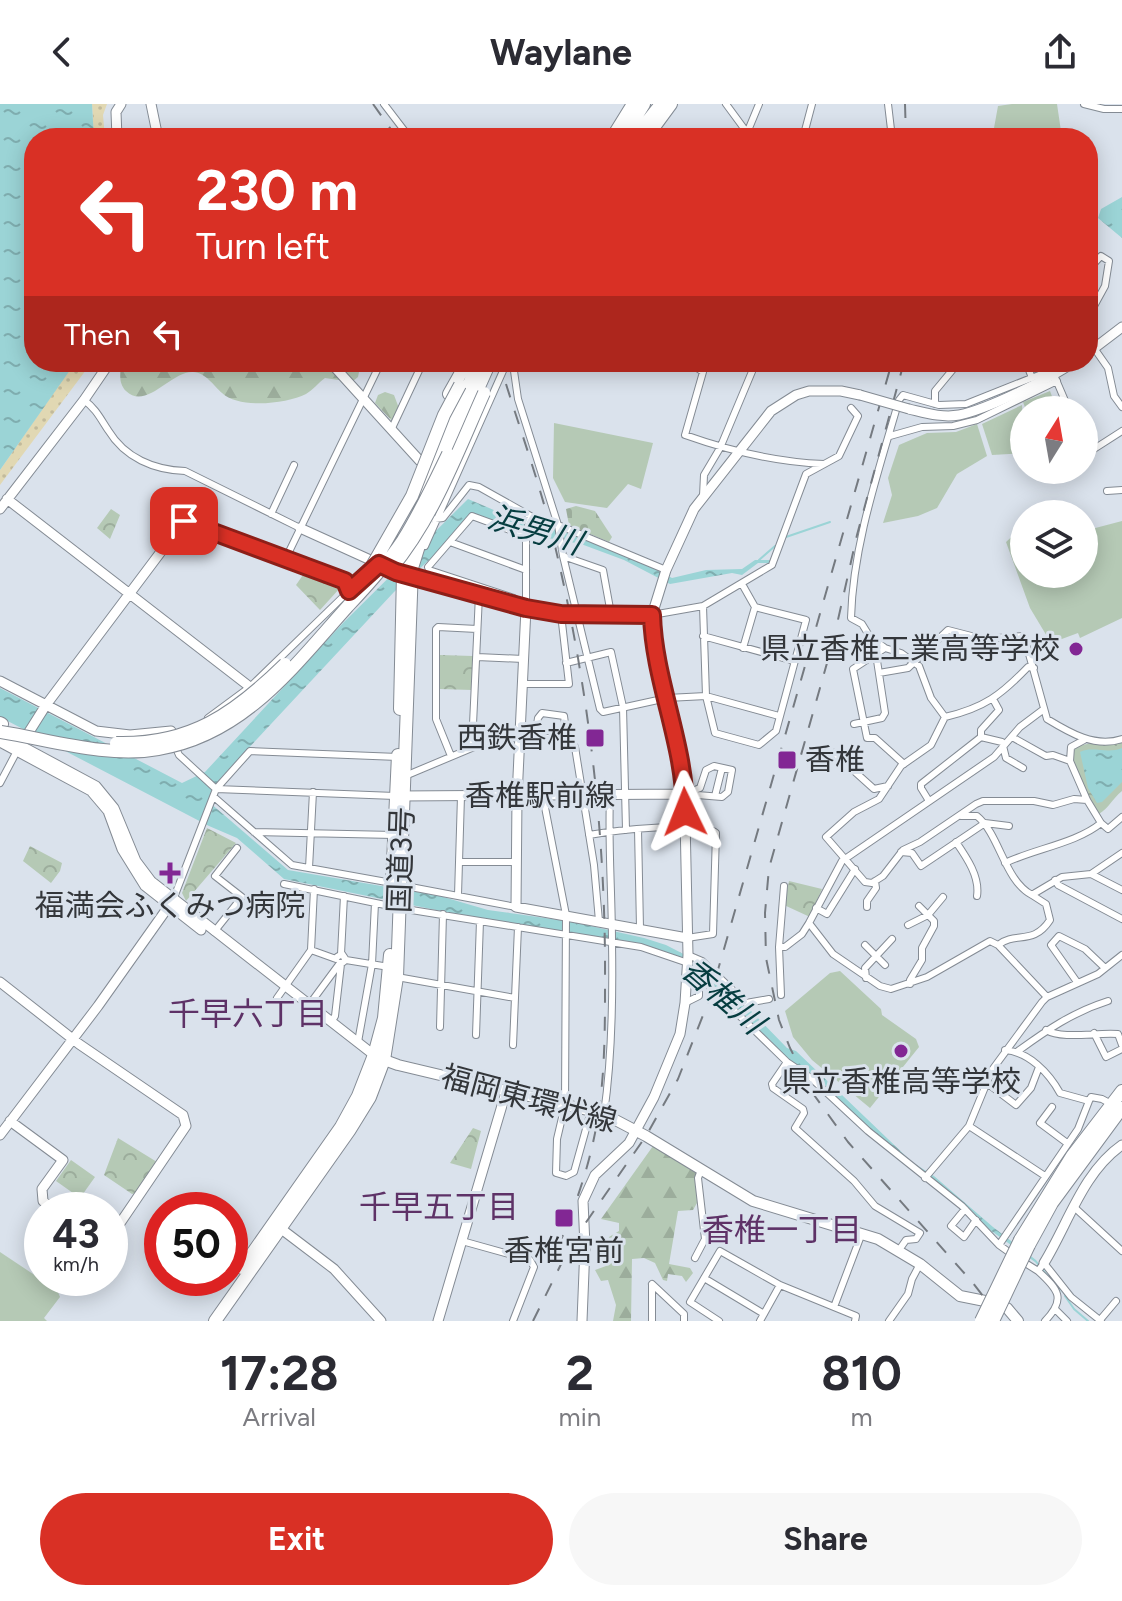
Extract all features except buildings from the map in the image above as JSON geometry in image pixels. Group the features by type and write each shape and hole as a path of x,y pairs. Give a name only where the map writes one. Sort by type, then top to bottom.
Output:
{"highway":[{"path":"618,128 633,104"},
{"path":"628,128 643,104"},
{"path":"641,128 658,104"},
{"path":"653,128 671,104"},
{"path":"404,558 413,486 420,461 438,417 464,372"},
{"path":"363,582 412,496 444,415 466,372"},
{"name":"国道3号","path":"396,884 394,835 405,776 404,558 431,466 480,372"},
{"path":"332,627 375,578 402,540 481,372"},
{"name":"国道3号","path":"215,1321 370,1097 393,972 404,576 422,545 441,472 481,372"},
{"path":"0,733 118,751 155,750 217,731 246,712 384,577 411,545 456,458 494,372"},
{"path":"0,723 118,743 155,741 200,729 226,715 259,690 363,582 406,523 445,452"},
{"name":"国道3号","path":"205,1321 341,1127 379,1058"},
{"path":"981,1321 1025,1243 1119,1109 1122,1091"},
{"path":"993,1321 1025,1243"}],"main road":[{"name":"福岡東環状線","path":"379,1058 604,1114 739,1194 765,1206 862,1233 899,1250 960,1296 1007,1308 1018,1321"}],"street":[{"path":"117,128 116,112 121,104"},
{"path":"151,104 156,128"},
{"path":"384,104 402,128"},
{"path":"726,104 744,128"},
{"path":"751,128 759,104"},
{"path":"806,128 812,104"},
{"path":"888,104 891,128"},
{"path":"1084,104 1122,109"},
{"path":"1098,259 1101,256 1109,261 1105,286 1098,299"},
{"path":"1098,345 1122,327"},
{"path":"1098,357 1108,368 1114,396 1122,407"},
{"path":"0,509 103,372"},
{"path":"340,372 420,461"},
{"path":"285,560 376,372"},
{"path":"392,428 418,372"},
{"path":"422,545 502,372"},
{"path":"514,372 518,399 558,525 600,709 603,712 667,698 706,696 779,716"},
{"path":"703,372 685,435 720,448 769,459 824,464"},
{"path":"703,496 704,475 720,448 752,372"},
{"path":"935,404 935,391 951,372"},
{"path":"1030,372 1032,378"},
{"path":"890,436 922,427 953,426 977,420 1062,372"},
{"path":"945,717 940,706 931,698 919,666 901,653 885,648 870,637 862,624 851,618 851,601 865,523 903,395 935,404 966,404 1044,373 1055,378 1063,396"},
{"path":"582,1321 583,1201 595,1175 629,1143 637,1131 669,1064 680,1034 685,1003 688,955 683,764 657,661 652,615 665,575 694,509 771,411 796,395 825,390 860,395 931,415 958,415 1055,378"},
{"path":"84,400 101,416 118,445 132,456 166,470 185,471 404,576 526,608 561,614 652,615 703,606 772,565 806,474 839,456 858,416 851,408"},
{"path":"1098,446 1122,431"},
{"path":"271,514 294,465"},
{"path":"435,519 443,518 469,485 479,487 543,523 558,525 665,575"},
{"path":"1107,491 1122,490"},
{"path":"7,499 250,687"},
{"path":"514,598 429,570 428,567 472,516 526,536"},
{"path":"516,907 526,536 530,516"},
{"path":"0,783 46,705 184,521 345,581 349,591"},
{"path":"450,542 526,570"},
{"path":"563,556 603,570 611,614"},
{"path":"0,681 96,731 130,735 171,731 201,722 250,687 379,564"},
{"path":"742,584 755,607 743,648"},
{"path":"472,746 479,595"},
{"path":"703,606 706,696 715,733 759,745 776,731 806,620 755,607"},
{"path":"522,684 569,684 561,614"},
{"path":"451,756 436,719 436,629 477,629"},
{"path":"879,673 908,668 943,632 954,630 983,639 1024,636 1047,719 1084,740 1114,742 1122,739"},
{"path":"703,636 794,661"},
{"path":"885,648 853,669 867,738 875,738 904,764"},
{"path":"566,663 611,652 623,707 626,830"},
{"path":"854,724 882,718 885,713 876,654"},
{"path":"477,657 523,659"},
{"path":"1034,668 1028,667 984,705 945,717 931,745 904,764 879,799 854,812 826,837 865,882 875,881 883,876 901,852 983,801 1034,801 1053,805 1074,799 1087,800"},
{"path":"981,737 981,730 999,710 993,699"},
{"path":"779,947 785,947 802,934 845,858 994,757 1020,727 1044,709"},
{"path":"521,738 536,731 542,713 564,716 567,738 575,747 599,921"},
{"path":"171,731 176,752 215,795 292,865 565,918 612,923 687,938 713,934 716,833 711,828 638,829 589,835"},
{"path":"0,733 19,748"},
{"path":"405,776 498,737 567,738"},
{"path":"929,801 921,784 981,737 1005,744"},
{"path":"1012,737 1046,756 1053,755 1070,761"},
{"path":"1084,740 1071,747 1070,761 1087,800 1108,829 1122,817"},
{"path":"0,742 86,779 104,794 114,808 136,861 171,903 363,1054 379,1058"},
{"path":"1005,744 1006,758 1023,768"},
{"path":"0,1135 171,903 215,795 250,751 398,757"},
{"path":"834,753 874,789 888,786"},
{"path":"714,766 732,770 728,792 722,797 685,794 700,788 706,770 714,766"},
{"path":"715,796 722,768"},
{"path":"215,795 313,792 400,796"},
{"path":"309,868 313,792"},
{"name":"香椎駅前線","path":"400,796 685,794"},
{"path":"458,895 461,796"},
{"path":"604,1114 611,1046 610,796"},
{"path":"543,797 565,918 565,1105 557,1139 556,1173 566,1176 574,1172 591,1111"},
{"path":"957,816 977,816 985,823 1005,863 1024,890 1046,904 1050,920 1045,927 1027,938 1005,939 998,945"},
{"path":"901,852 912,853 921,866 985,823 1009,826"},
{"path":"1005,863 1027,852 1085,834 1101,823"},
{"path":"638,829 640,928"},
{"path":"254,832 394,835"},
{"path":"956,842 968,860 978,886 977,896"},
{"path":"214,932 242,897 215,876 237,848"},
{"path":"1032,895 1055,880 1091,874 1118,860 1122,853"},
{"path":"459,862 516,862"},
{"path":"816,908 827,914 855,869"},
{"path":"1091,874 1122,890"},
{"path":"1055,880 1058,885 1122,919"},
{"path":"867,907 867,901 876,888 875,881"},
{"path":"284,884 395,907 641,947 685,962 687,968"},
{"path":"781,995 779,947 784,886"},
{"path":"281,992 311,950 314,889"},
{"path":"331,1022 335,1016 341,960 344,896"},
{"path":"908,925 928,915 943,897"},
{"path":"171,903 214,932 281,992 309,1005 379,1058"},
{"path":"358,1042 372,964 375,903"},
{"path":"910,984 922,960 922,948 934,926 934,921 919,906"},
{"path":"440,1027 443,914"},
{"path":"476,1035 480,921"},
{"path":"809,923 833,954 880,986 891,989 927,977 987,941 998,945 1047,997"},
{"path":"513,1045 518,927"},
{"path":"1077,982 1051,945 1059,936 1085,949 1105,968"},
{"path":"866,978 865,968 892,939"},
{"path":"865,945 885,965"},
{"path":"311,950 441,985 515,998"},
{"path":"688,955 702,961 746,1003 769,999"},
{"path":"925,1178 969,1126 1005,1050 1047,997 1098,974 1122,955"},
{"path":"309,1005 341,960"},
{"path":"0,982 183,1115 186,1126 128,1211"},
{"path":"685,1003 699,996 699,984 707,984 787,1062 811,1078 965,1209 999,1245 1032,1269 1041,1267 1104,1161 1122,1145"},
{"path":"1018,1051 1082,1009 1108,1001"},
{"path":"1046,1030 1066,1036 1094,1033 1118,1034 1122,1047 1106,1057 1094,1033"},
{"path":"1005,1050 1018,1051 1048,1074 1060,1093 1089,1101"},
{"path":"787,1062 772,1084 773,1088 803,1109 804,1113 795,1128 854,1181 875,1206 920,1233 916,1239 906,1240 899,1250"},
{"path":"987,1083 1016,1105 1031,1088 1039,1067"},
{"path":"438,1321 506,1092"},
{"path":"999,1245 1083,1119 1091,1097 1097,1096 1119,1109"},
{"path":"1052,1107 1040,1123 1067,1143"},
{"path":"10,1121 63,1160 42,1192"},
{"path":"969,1126 1045,1176"},
{"path":"695,1258 705,1239 698,1178 701,1170"},
{"path":"1074,1207 1121,1249"},
{"path":"965,1209 951,1226 964,1237 976,1220"},
{"path":"280,1228 334,1269 381,1321"},
{"path":"834,1307 862,1233"},
{"path":"462,1241 530,1260 534,1267 513,1321"},
{"path":"719,1321 690,1305 720,1251 780,1285 856,1316 855,1321"},
{"path":"889,1321 908,1294 920,1264"},
{"path":"1041,1267 1100,1320 1116,1301"},
{"path":"1041,1267 1059,1298 1045,1321"},
{"path":"704,1278 762,1318 780,1285"},
{"path":"652,1321 652,1284 684,1314 684,1321"},
{"path":"1059,1298 1065,1299 1069,1295"},
{"path":"1055,1309 1067,1321"}],"green space":[{"path":"1057,104 1061,128 994,128 998,106"},
{"path":"193,372 176,377 142,396 126,391 120,373"},
{"path":"193,372 359,372 352,382 325,378 306,394 263,403 230,398"},
{"path":"385,392 394,395 400,411 394,423 375,403 378,395"},
{"path":"1010,411 1010,454 992,455 982,424"},
{"path":"554,423 653,443 641,489 628,484 607,508 565,502 553,478"},
{"path":"977,424 987,456 957,474 937,508 918,516 883,523 892,495 888,478 899,445 927,433 956,432"},
{"path":"576,506 595,511 612,537 609,542 569,525 566,509"},
{"path":"111,509 120,515 110,539 97,528"},
{"path":"1122,521 1122,618 1080,638 1078,633 1051,643 1030,608 1023,588 1098,588 1098,527"},
{"path":"305,572 337,582 340,588 320,610 296,585"},
{"path":"440,655 473,656 472,690 439,689"},
{"path":"1122,742 1122,791 1099,814 1077,775 1073,750 1085,745"},
{"path":"207,828 236,843 186,901 182,893"},
{"path":"30,846 62,863 51,883 23,861"},
{"path":"789,881 822,889 810,917 784,905"},
{"path":"840,971 881,1009 882,1015 916,1039 919,1047 870,1108 812,1060 793,1037 785,1011 830,973"},
{"path":"473,1128 481,1131 471,1169 450,1163"},
{"path":"118,1138 157,1162 138,1193 132,1194 104,1175"},
{"path":"653,1146 696,1173 697,1203 693,1210 678,1211 669,1264 690,1268 693,1273 686,1282 682,1276 668,1274 667,1281 663,1280 655,1263 644,1258 632,1259 631,1321 613,1321 616,1305 608,1280 601,1281 595,1270 606,1266 609,1237 619,1231 619,1223 601,1219"},
{"path":"71,1160 95,1177 84,1192 72,1192 56,1181"},
{"path":"0,1252 24,1268 24,1296 60,1297 44,1318 47,1321 0,1321"}],"sand":[{"path":"92,104 107,104 103,115 104,128 93,128"},
{"path":"68,372 85,372 0,485 0,470"}],"water":[{"path":"0,104 92,104 93,128 24,128 24,372 69,372 0,470"},
{"path":"1122,197 1122,238 1098,218 1101,209"},
{"path":"468,499 522,522 561,529 672,578 706,570 742,569 755,560 771,560 770,563 758,563 742,575 732,573 670,584 624,560 581,544 531,535 473,514 439,551 394,592 218,781 209,802 288,870 440,896 488,910 573,922 666,945 701,963 787,1048 796,1051 912,1162 934,1176 1036,1260 1065,1296 1035,1262 990,1230 967,1206 867,1127 805,1069 787,1059 683,960 639,943 485,920 284,879 237,838 0,717 0,688 182,783 205,772 343,623"},
{"path":"1122,748 1122,782 1102,802 1097,803 1088,788 1080,752"}],"waterway":[{"path":"786,537 830,522"},
{"name":"浜男川","path":"759,560 775,546"},
{"name":"香椎川","path":"1065,1296 1088,1321"}],"railway":[{"path":"373,104 390,128"},
{"path":"905,104 906,128"},
{"path":"533,1321 571,1244 646,1136 678,1079 709,1000 889,372"},
{"path":"901,372 857,535 833,642 769,868 765,913 766,958 779,1020 814,1095 848,1142 973,1283 1002,1321"},
{"path":"506,384 544,505 567,600 586,709 599,818 605,928 603,1074 593,1144 574,1207 555,1254"}],"place":[{"name":"県立香椎工業高等学校","path":"1076,649"},
{"name":"西鉄香椎","path":"595,738"},
{"name":"香椎","path":"787,760"},
{"name":"福満会ふくみつ病院","path":"170,873"},
{"name":"県立香椎高等学校","path":"901,1051"},
{"name":"香椎宮前","path":"564,1218"}],"district":[{"name":"千早六丁目","path":"248,1014"},
{"name":"千早五丁目","path":"439,1207"},
{"name":"香椎一丁目","path":"782,1230"}],"route":[{"path":"184,521 345,581 349,591 379,564 396,572 526,608 561,614 652,615 657,661 683,764 685,812"}]}
